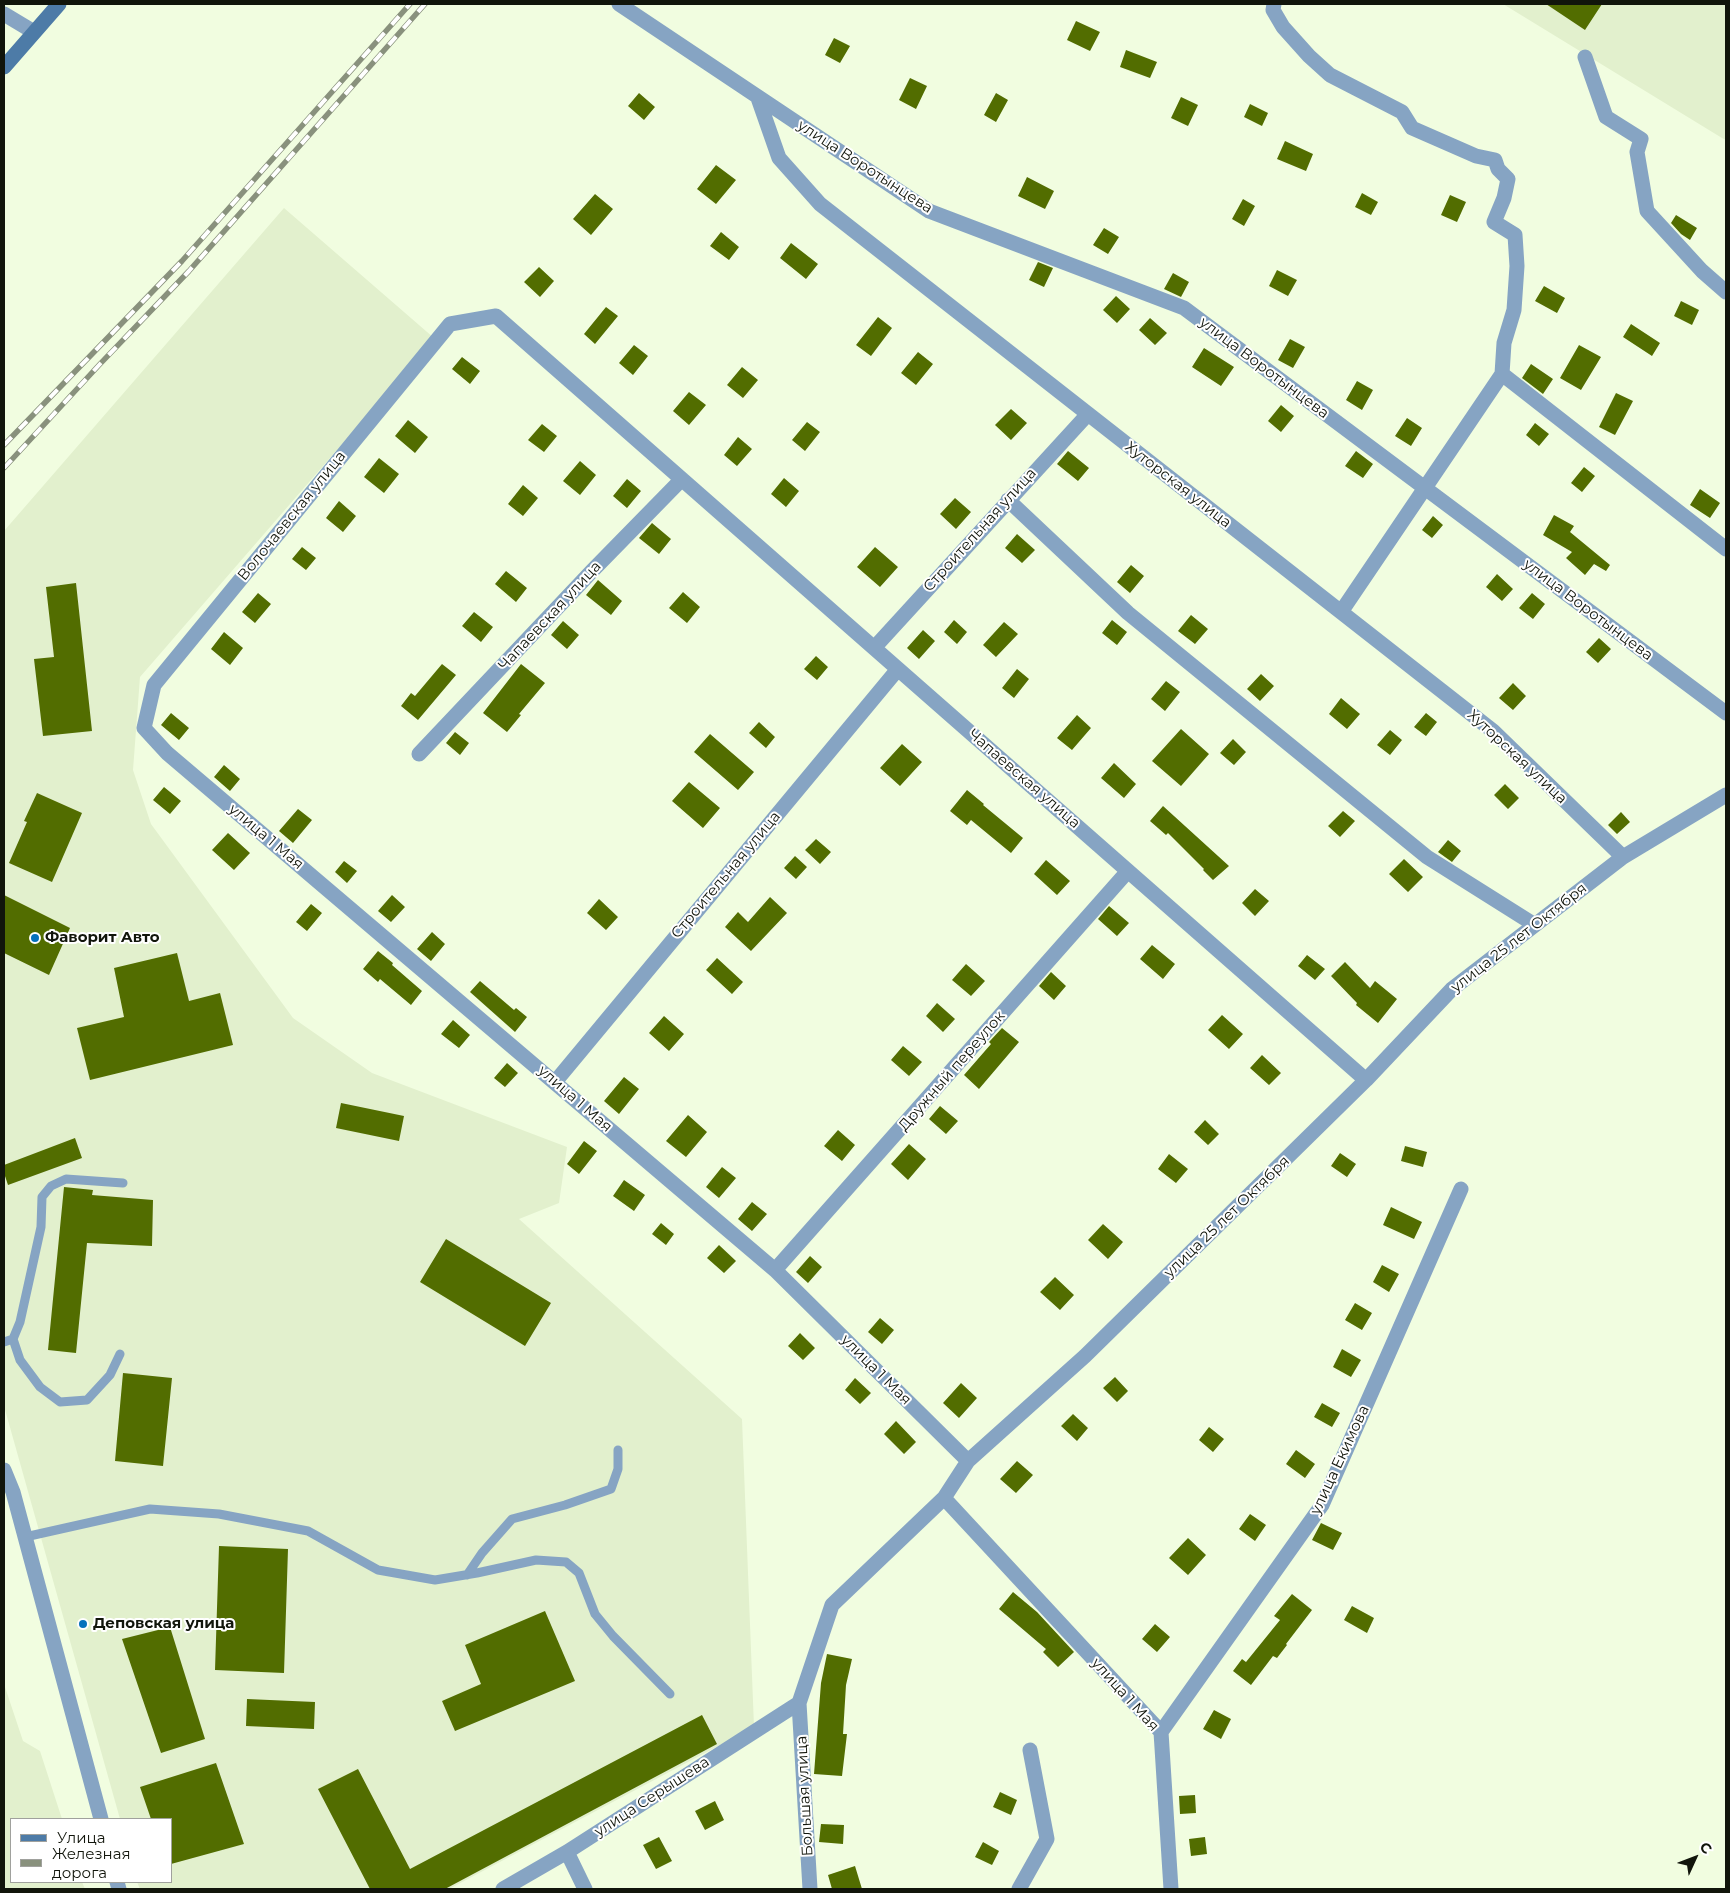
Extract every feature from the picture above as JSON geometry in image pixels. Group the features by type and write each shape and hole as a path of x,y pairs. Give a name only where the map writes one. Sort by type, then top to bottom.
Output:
{"main road":[{"path":"4,67 59,4"}],"street":[{"name":"улица Воротынцева","path":"619,4 928,211 1184,308 1726,713"},
{"path":"1274,4 1273,10 1283,27 1309,56 1330,75 1402,112 1412,128 1476,156 1495,160 1498,168 1508,179 1504,198 1494,222 1515,235 1514,310 1504,343 1502,374 1341,612"},
{"path":"4,14 34,32"},
{"path":"1585,57 1606,117 1640,139 1638,152 1647,210 1702,271 1726,292"},
{"name":"Хуторская улица","path":"758,98 779,158 820,204 1493,731 1623,857"},
{"name":"Чапаевская улица","path":"496,316 1366,1080"},
{"name":"Волочаевская улица","path":"167,753 144,728 154,684 450,324 496,316"},
{"path":"1502,374 1726,549"},
{"name":"Строительная улица","path":"874,648 1088,414"},
{"name":"Чапаевская улица","path":"419,754 682,479"},
{"path":"1008,500 1128,613 1427,857 1535,925"},
{"name":"Строительная улица","path":"555,1082 898,668"},
{"name":"улица 1 Мая","path":"167,753 775,1270 968,1461"},
{"name":"улица 25 лет Октября","path":"799,1703 832,1605 944,1498 968,1461 1086,1356 1366,1080 1452,989 1623,857 1726,795"},
{"name":"Дружный переулок","path":"775,1270 1128,871"},
{"name":"улица Екимова","path":"1161,1732 1322,1505 1461,1190"},
{"path":"4,1470 13,1492 101,1818"},
{"name":"улица 1 Мая","path":"944,1498 1161,1732 1171,1889"},
{"name":"улица Серышева","path":"503,1889 567,1852 799,1703"},
{"name":"Большая улица","path":"799,1703 810,1889"},
{"path":"1019,1889 1047,1839 1030,1750"},
{"path":"567,1852 586,1889"}],"lane":[{"path":"120,1354 110,1375 87,1400 60,1402 40,1387 20,1360 13,1339 20,1322 41,1227 42,1197 51,1186 66,1179 123,1183"},
{"path":"4,1342 13,1339"},
{"path":"467,1575 482,1553 512,1519 565,1505 611,1489 618,1469 618,1450"},
{"path":"25,1538 150,1509 209,1513 308,1531 378,1570 435,1580 536,1560 566,1562 579,1573 595,1614 613,1636 670,1694"}],"shaded area":[{"path":"1503,4 1726,4 1726,140 1722,138"},
{"path":"284,208 434,338 140,677 133,770 151,824 293,1018 372,1073 567,1147 559,1203 519,1219 742,1419 754,1727 449,1889 140,1889 137,1883 172,1883 172,1818 120,1818 4,1406 4,531"},
{"path":"4,1684 23,1741 40,1751 62,1818 10,1818 10,1883 82,1883 85,1889 4,1889"}],"building":[{"path":"1546,4 1602,4 1585,30"},
{"path":"1076,21 1100,32 1090,51 1067,40"},
{"path":"834,38 850,46 840,63 825,55"},
{"path":"1126,50 1157,62 1150,78 1120,67"},
{"path":"910,78 927,86 916,109 899,100"},
{"path":"639,93 655,107 644,120 628,106"},
{"path":"996,93 1008,100 996,122 984,115"},
{"path":"1181,97 1198,105 1188,126 1171,118"},
{"path":"1250,104 1268,113 1262,126 1244,117"},
{"path":"1285,141 1313,154 1306,171 1277,159"},
{"path":"716,165 736,180 716,204 697,189"},
{"path":"1027,177 1054,191 1045,209 1018,196"},
{"path":"1362,193 1378,202 1371,215 1355,207"},
{"path":"595,194 613,209 591,235 573,219"},
{"path":"1450,195 1466,202 1457,222 1441,215"},
{"path":"1243,199 1255,206 1244,226 1232,219"},
{"path":"1676,215 1697,228 1690,240 1681,234 1671,223"},
{"path":"1104,228 1119,237 1108,254 1093,245"},
{"path":"721,232 739,247 729,260 710,246"},
{"path":"791,243 818,264 806,279 780,258"},
{"path":"1038,262 1053,268 1044,287 1029,280"},
{"path":"539,267 554,281 540,297 524,282"},
{"path":"1277,270 1297,280 1288,296 1269,286"},
{"path":"1173,273 1189,282 1181,297 1164,289"},
{"path":"1544,286 1565,298 1557,313 1535,301"},
{"path":"1116,296 1130,309 1117,323 1103,310"},
{"path":"1681,301 1699,310 1692,325 1674,316"},
{"path":"606,307 618,316 595,344 584,334"},
{"path":"878,317 892,328 871,356 856,345"},
{"path":"1150,318 1167,333 1155,345 1139,330"},
{"path":"1631,324 1660,343 1652,356 1623,337"},
{"path":"1290,339 1305,347 1293,368 1278,360"},
{"path":"634,345 648,356 633,375 619,363"},
{"path":"1579,345 1601,357 1581,390 1560,378"},
{"path":"1204,348 1234,367 1221,386 1192,367"},
{"path":"918,352 933,364 916,385 901,373"},
{"path":"462,357 480,371 470,384 452,369"},
{"path":"1531,364 1553,379 1543,394 1522,378"},
{"path":"742,367 758,380 743,398 727,385"},
{"path":"1357,381 1373,390 1362,410 1346,400"},
{"path":"689,392 706,405 689,425 673,411"},
{"path":"1616,393 1633,401 1615,435 1599,427"},
{"path":"1281,405 1294,416 1281,432 1268,421"},
{"path":"1011,409 1027,423 1011,440 995,425"},
{"path":"1407,418 1422,428 1411,446 1395,436"},
{"path":"408,420 428,437 415,453 395,436"},
{"path":"807,422 820,432 805,451 792,440"},
{"path":"1535,423 1549,434 1539,446 1526,435"},
{"path":"542,424 557,436 544,452 528,440"},
{"path":"738,437 752,449 737,466 724,455"},
{"path":"1068,451 1089,468 1078,481 1057,464"},
{"path":"1356,451 1373,464 1363,478 1345,466"},
{"path":"379,458 399,474 384,493 364,477"},
{"path":"580,461 596,475 580,495 563,481"},
{"path":"1584,467 1595,476 1582,492 1571,483"},
{"path":"784,478 799,491 786,507 771,494"},
{"path":"627,479 641,491 627,508 613,496"},
{"path":"523,485 538,498 523,516 508,504"},
{"path":"1700,489 1720,503 1710,518 1690,505"},
{"path":"955,498 971,512 956,529 940,514"},
{"path":"339,501 356,516 343,532 326,518"},
{"path":"1554,515 1574,526 1570,532 1610,565 1606,571 1594,564 1585,575 1566,558 1572,552 1543,535"},
{"path":"1433,516 1443,525 1432,538 1422,530"},
{"path":"652,523 671,539 659,554 639,538"},
{"path":"1017,534 1035,550 1022,563 1005,548"},
{"path":"302,547 316,558 306,570 292,559"},
{"path":"875,547 898,567 880,587 857,567"},
{"path":"1131,565 1144,576 1130,593 1117,582"},
{"path":"506,571 527,588 516,602 495,584"},
{"path":"1497,574 1513,589 1502,601 1486,587"},
{"path":"598,580 622,601 611,615 586,595"},
{"path":"76,583 92,731 43,736 34,659 54,657 46,587"},
{"path":"683,592 700,607 687,623 669,608"},
{"path":"258,593 271,604 255,623 242,612"},
{"path":"1532,593 1545,604 1533,619 1519,608"},
{"path":"474,612 493,627 481,642 462,626"},
{"path":"1191,615 1208,629 1195,644 1178,631"},
{"path":"954,620 967,632 957,644 944,632"},
{"path":"1112,620 1127,632 1117,645 1102,633"},
{"path":"563,621 579,635 567,649 551,635"},
{"path":"1004,622 1018,634 996,657 983,645"},
{"path":"923,630 935,641 919,659 907,648"},
{"path":"224,632 243,648 230,665 211,649"},
{"path":"1599,638 1611,649 1598,663 1586,652"},
{"path":"816,656 828,667 817,680 804,669"},
{"path":"442,664 456,675 418,720 401,706 411,693 415,696"},
{"path":"521,664 545,683 519,714 521,715 507,732 483,713"},
{"path":"1017,669 1029,679 1014,698 1002,688"},
{"path":"1261,674 1274,686 1260,701 1247,689"},
{"path":"1166,681 1180,692 1165,711 1151,699"},
{"path":"1513,683 1526,696 1513,710 1499,698"},
{"path":"1341,698 1360,714 1347,729 1329,714"},
{"path":"171,713 189,728 179,740 161,725"},
{"path":"1426,713 1437,722 1426,736 1414,727"},
{"path":"1077,715 1091,728 1072,750 1057,738"},
{"path":"759,722 775,737 766,748 749,733"},
{"path":"1181,729 1209,754 1181,786 1152,761"},
{"path":"1390,730 1402,740 1390,755 1377,745"},
{"path":"455,732 469,743 460,755 446,743"},
{"path":"710,734 754,772 738,790 694,752"},
{"path":"1233,739 1246,752 1234,765 1220,753"},
{"path":"902,744 922,762 900,786 880,768"},
{"path":"1114,763 1136,784 1124,798 1101,778"},
{"path":"224,765 240,779 230,791 214,777"},
{"path":"689,782 720,808 703,828 672,801"},
{"path":"1505,784 1519,798 1508,809 1494,795"},
{"path":"164,787 181,801 170,814 153,800"},
{"path":"967,790 1023,838 1011,853 971,820 967,825 950,811"},
{"path":"37,793 82,813 52,882 9,863 27,822 24,821"},
{"path":"1163,806 1229,866 1213,880 1168,833 1166,835 1150,821"},
{"path":"298,809 312,820 293,843 279,831"},
{"path":"1343,811 1355,821 1340,837 1328,826"},
{"path":"1621,812 1630,822 1617,834 1608,825"},
{"path":"228,833 250,853 234,870 212,850"},
{"path":"816,839 831,852 820,864 805,850"},
{"path":"1448,840 1461,851 1452,862 1438,852"},
{"path":"795,856 807,867 796,879 784,868"},
{"path":"1404,859 1423,877 1408,892 1389,874"},
{"path":"1046,860 1070,881 1057,895 1034,874"},
{"path":"344,861 357,871 347,883 335,872"},
{"path":"1255,889 1269,901 1255,916 1242,903"},
{"name":"Фаворит Авто","path":"4,895 70,928 49,975 4,953"},
{"path":"392,895 405,907 391,922 378,911"},
{"path":"770,897 787,913 751,951 725,927 738,912 748,922"},
{"path":"599,899 618,917 606,930 587,913"},
{"path":"311,904 322,913 307,931 296,922"},
{"path":"1109,906 1129,923 1117,936 1098,919"},
{"path":"432,932 445,944 431,961 417,949"},
{"path":"1152,945 1175,964 1163,979 1140,959"},
{"path":"378,951 422,991 411,1005 380,979 378,982 363,969"},
{"path":"177,953 189,1001 220,993 233,1045 90,1080 77,1028 124,1017 114,968"},
{"path":"1307,955 1325,969 1315,980 1298,966"},
{"path":"717,958 743,982 732,994 706,970"},
{"path":"1345,962 1370,988 1375,981 1397,999 1378,1023 1356,1005 1357,1003 1331,976"},
{"path":"966,964 985,981 971,996 952,980"},
{"path":"1051,972 1066,986 1054,1000 1039,986"},
{"path":"480,981 514,1010 516,1008 527,1017 515,1032 470,992"},
{"path":"937,1003 955,1019 943,1032 926,1016"},
{"path":"1222,1015 1243,1034 1229,1049 1208,1030"},
{"path":"664,1016 684,1034 669,1051 649,1033"},
{"path":"453,1020 470,1035 459,1048 441,1034"},
{"path":"1002,1028 1019,1042 979,1089 964,1075 991,1044 989,1042"},
{"path":"903,1046 922,1062 909,1076 891,1060"},
{"path":"1262,1055 1281,1073 1269,1085 1250,1068"},
{"path":"507,1063 518,1073 505,1087 494,1078"},
{"path":"624,1077 639,1089 619,1114 604,1101"},
{"path":"341,1103 404,1116 399,1141 336,1128"},
{"path":"940,1106 958,1121 946,1134 929,1119"},
{"path":"688,1115 707,1132 686,1157 666,1141"},
{"path":"1205,1120 1219,1134 1208,1145 1194,1132"},
{"path":"838,1130 855,1145 842,1161 824,1146"},
{"path":"75,1138 82,1158 8,1185 4,1173 4,1165"},
{"path":"584,1141 597,1151 579,1174 567,1164"},
{"path":"909,1144 926,1159 908,1180 891,1164"},
{"path":"1405,1146 1427,1152 1423,1167 1401,1161"},
{"path":"1340,1153 1356,1164 1347,1177 1331,1166"},
{"path":"1169,1154 1188,1169 1176,1183 1158,1169"},
{"path":"722,1167 736,1178 719,1198 706,1187"},
{"path":"624,1180 645,1195 634,1211 613,1196"},
{"path":"64,1187 93,1190 92,1195 153,1200 152,1246 87,1243 76,1353 48,1350"},
{"path":"752,1202 767,1214 752,1231 738,1219"},
{"path":"1391,1207 1422,1222 1414,1239 1383,1225"},
{"path":"661,1223 674,1234 666,1245 652,1234"},
{"path":"1103,1224 1123,1242 1108,1259 1088,1240"},
{"path":"446,1239 551,1303 525,1346 420,1282"},
{"path":"719,1245 736,1261 724,1273 707,1258"},
{"path":"810,1256 822,1267 808,1283 796,1272"},
{"path":"1382,1265 1399,1274 1389,1292 1373,1282"},
{"path":"1055,1277 1074,1295 1060,1310 1040,1292"},
{"path":"1355,1303 1372,1313 1362,1330 1345,1320"},
{"path":"880,1318 894,1330 882,1344 868,1332"},
{"path":"800,1333 815,1348 803,1360 788,1346"},
{"path":"1342,1349 1361,1360 1351,1377 1333,1367"},
{"path":"123,1373 172,1378 163,1466 115,1461"},
{"path":"1115,1377 1128,1391 1117,1402 1103,1388"},
{"path":"855,1378 871,1393 860,1404 845,1390"},
{"path":"961,1383 977,1398 959,1418 943,1403"},
{"path":"1322,1403 1340,1413 1332,1427 1314,1417"},
{"path":"1073,1414 1088,1428 1077,1441 1061,1426"},
{"path":"896,1421 916,1442 904,1454 884,1434"},
{"path":"1209,1427 1224,1439 1213,1452 1199,1440"},
{"path":"1296,1450 1315,1464 1305,1478 1286,1464"},
{"path":"1017,1461 1033,1475 1016,1493 1000,1479"},
{"path":"1250,1514 1266,1525 1255,1541 1239,1529"},
{"path":"1321,1523 1342,1533 1333,1550 1312,1540"},
{"path":"1188,1538 1206,1555 1188,1575 1169,1558"},
{"path":"219,1546 288,1549 284,1673 215,1670"},
{"path":"1013,1592 1037,1612 1074,1652 1058,1667 1043,1652 1046,1649 999,1609"},
{"path":"1292,1594 1312,1610 1277,1658 1273,1656 1251,1685 1233,1671 1242,1659 1246,1662 1280,1620 1274,1616"},
{"path":"1352,1606 1374,1618 1367,1633 1344,1620"},
{"path":"545,1611 575,1681 455,1731 442,1701 481,1684 465,1645"},
{"path":"1155,1624 1170,1637 1157,1652 1142,1639"},
{"path":"170,1627 205,1739 161,1753 122,1639"},
{"path":"827,1654 852,1659 846,1685 843,1734 847,1734 842,1776 814,1774 821,1683"},
{"path":"247,1699 315,1702 314,1729 246,1726"},
{"path":"1214,1710 1231,1719 1221,1739 1203,1729"},
{"path":"702,1715 717,1744 445,1889 370,1889 318,1789 358,1769 410,1869"},
{"path":"216,1763 244,1844 172,1864 172,1818 151,1818 140,1787"},
{"path":"1000,1792 1017,1800 1011,1815 993,1807"},
{"path":"1195,1795 1196,1813 1180,1814 1179,1796"},
{"path":"715,1801 724,1820 705,1830 695,1811"},
{"path":"821,1824 844,1825 843,1844 819,1842"},
{"path":"659,1837 672,1861 656,1869 643,1845"},
{"path":"1205,1837 1207,1854 1191,1856 1189,1839"},
{"path":"983,1842 999,1851 992,1865 975,1857"},
{"path":"855,1866 862,1889 832,1889 828,1875"}],"railway":[{"path":"4,445 182,261 410,4"},
{"path":"4,468 189,271 425,4"}],"place":[{"name":"Фаворит Авто","path":"35,938"},
{"name":"Деповская улица","path":"83,1624"}]}
